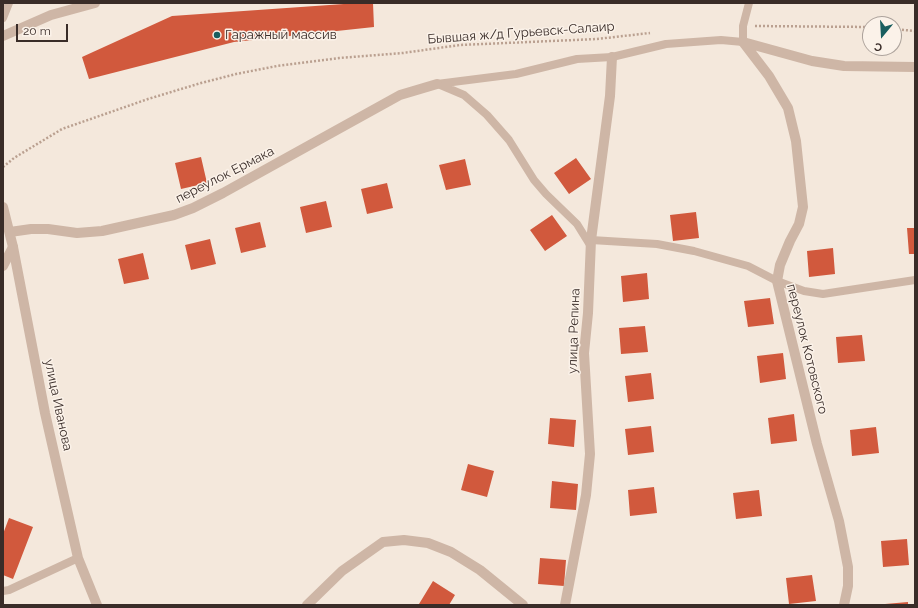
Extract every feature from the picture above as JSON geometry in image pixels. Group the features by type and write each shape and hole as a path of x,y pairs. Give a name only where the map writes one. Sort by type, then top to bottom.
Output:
{"street":[{"path":"3,36 52,15 95,3"},
{"path":"743,42 812,61 844,66 915,67"},
{"name":"переулок Котовского","path":"743,42 769,76 788,108 796,141 803,207 799,224 790,240 780,265 777,281 815,436 840,521 848,567 848,586 844,605"},
{"name":"улица Репина","path":"565,605 586,495 590,454 584,353 588,313 590,243 610,96 612,56"},
{"name":"переулок Ермака","path":"10,232 31,229 48,229 77,233 102,231 167,217 186,211 223,193 400,96 437,84"},
{"name":"улица Иванова","path":"3,207 10,232 45,413 78,558 97,605"},
{"path":"3,266 13,247"},
{"path":"307,605 342,571 384,542 404,540 428,543 451,552 480,570 523,605"}],"lane":[{"path":"3,18 9,3"},
{"path":"437,84 516,74 577,59 612,56 666,44 721,40 743,42 743,26 750,3"},
{"path":"437,84 464,95 487,115 509,140 534,180 546,194 577,224 590,243 657,244 694,251 748,266 777,281 804,291 823,294 915,280"},
{"path":"3,591 9,590 78,558"}],"path":[{"path":"743,26 862,27"},
{"path":"902,30 915,31"},
{"name":"Бывшая ж/д Гурьевск-Салаир","path":"3,167 14,158 62,129 201,83 236,74 277,66 339,58 403,53 460,45 597,39 657,32"}],"building":[{"name":"Гаражный массив","path":"373,3 374,27 234,42 89,79 82,57 172,16"},
{"path":"201,157 207,183 181,189 175,163"},
{"path":"576,158 591,179 569,194 554,173"},
{"path":"465,159 471,185 446,190 439,165"},
{"path":"387,183 393,208 367,214 361,189"},
{"path":"326,201 332,227 306,233 300,207"},
{"path":"696,212 699,238 673,241 670,215"},
{"path":"552,215 567,236 545,251 530,230"},
{"path":"260,222 266,247 241,253 235,228"},
{"path":"907,228 915,228 915,254 909,254"},
{"path":"210,239 216,264 191,270 185,245"},
{"path":"833,248 835,274 809,277 807,251"},
{"path":"143,253 149,279 124,284 118,259"},
{"path":"647,273 649,299 623,302 621,276"},
{"path":"770,298 774,324 748,327 744,301"},
{"path":"645,326 648,352 621,354 619,328"},
{"path":"862,335 865,361 838,363 836,337"},
{"path":"783,353 786,379 760,383 757,356"},
{"path":"651,373 654,399 628,402 625,376"},
{"path":"794,414 797,441 771,444 768,418"},
{"path":"550,418 576,420 574,447 548,444"},
{"path":"651,426 654,452 628,455 625,429"},
{"path":"876,427 879,453 852,456 850,430"},
{"path":"468,464 494,471 487,497 461,490"},
{"path":"552,481 578,484 576,510 550,508"},
{"path":"654,487 657,513 630,516 628,490"},
{"path":"759,490 762,516 736,519 733,493"},
{"path":"9,518 33,527 13,579 3,575 3,534"},
{"path":"907,539 909,565 883,567 881,541"},
{"path":"540,558 566,560 564,586 538,584"},
{"path":"812,575 816,601 789,604 786,578"},
{"path":"433,581 455,595 449,605 419,604"},
{"path":"908,602 908,605 885,605 885,604"}],"place":[{"name":"Гаражный массив","path":"217,35"}]}
